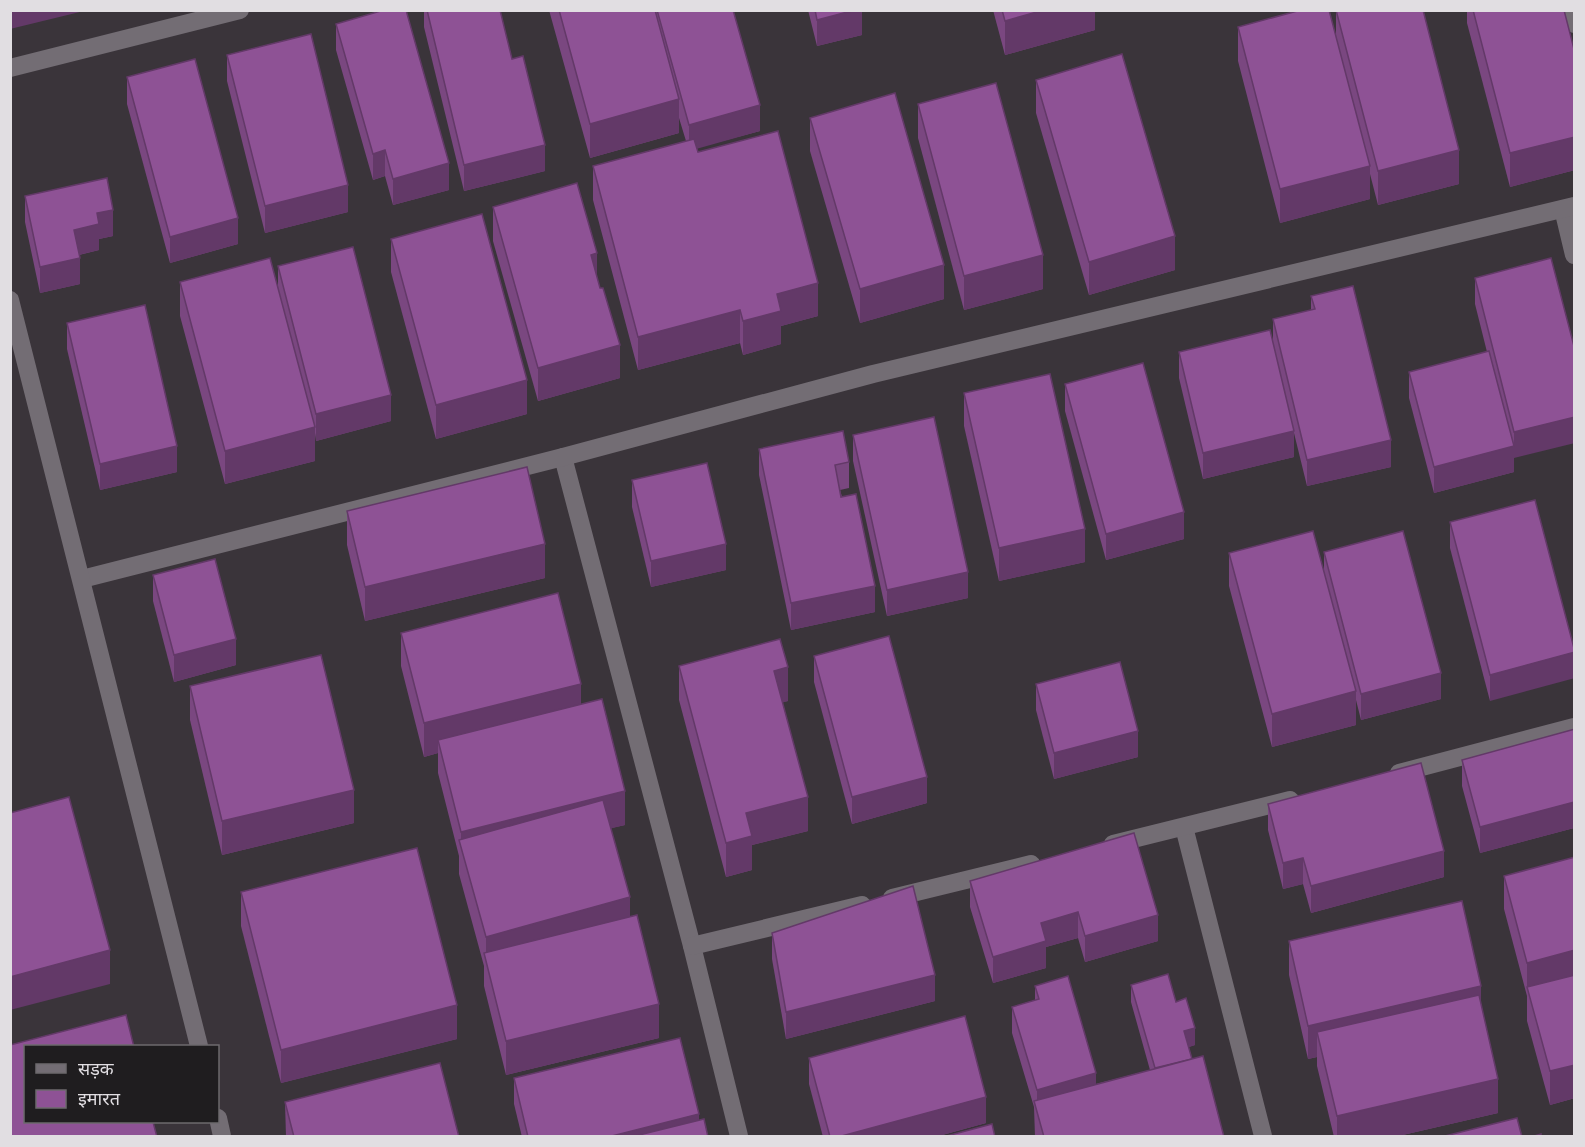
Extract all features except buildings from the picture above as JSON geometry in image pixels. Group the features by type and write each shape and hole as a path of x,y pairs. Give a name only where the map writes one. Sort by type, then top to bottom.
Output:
{"street":[{"path":"10,68 240,10"},
{"path":"1571,10 1575,24"},
{"path":"82,579 563,457 873,374 1569,207 1575,255"},
{"path":"10,300 199,1045"},
{"path":"563,457 692,946 739,1137"},
{"path":"1379,777 1575,728"},
{"path":"1093,849 1311,795"},
{"path":"1184,827 1263,1137"},
{"path":"692,946 1047,860"}]}
